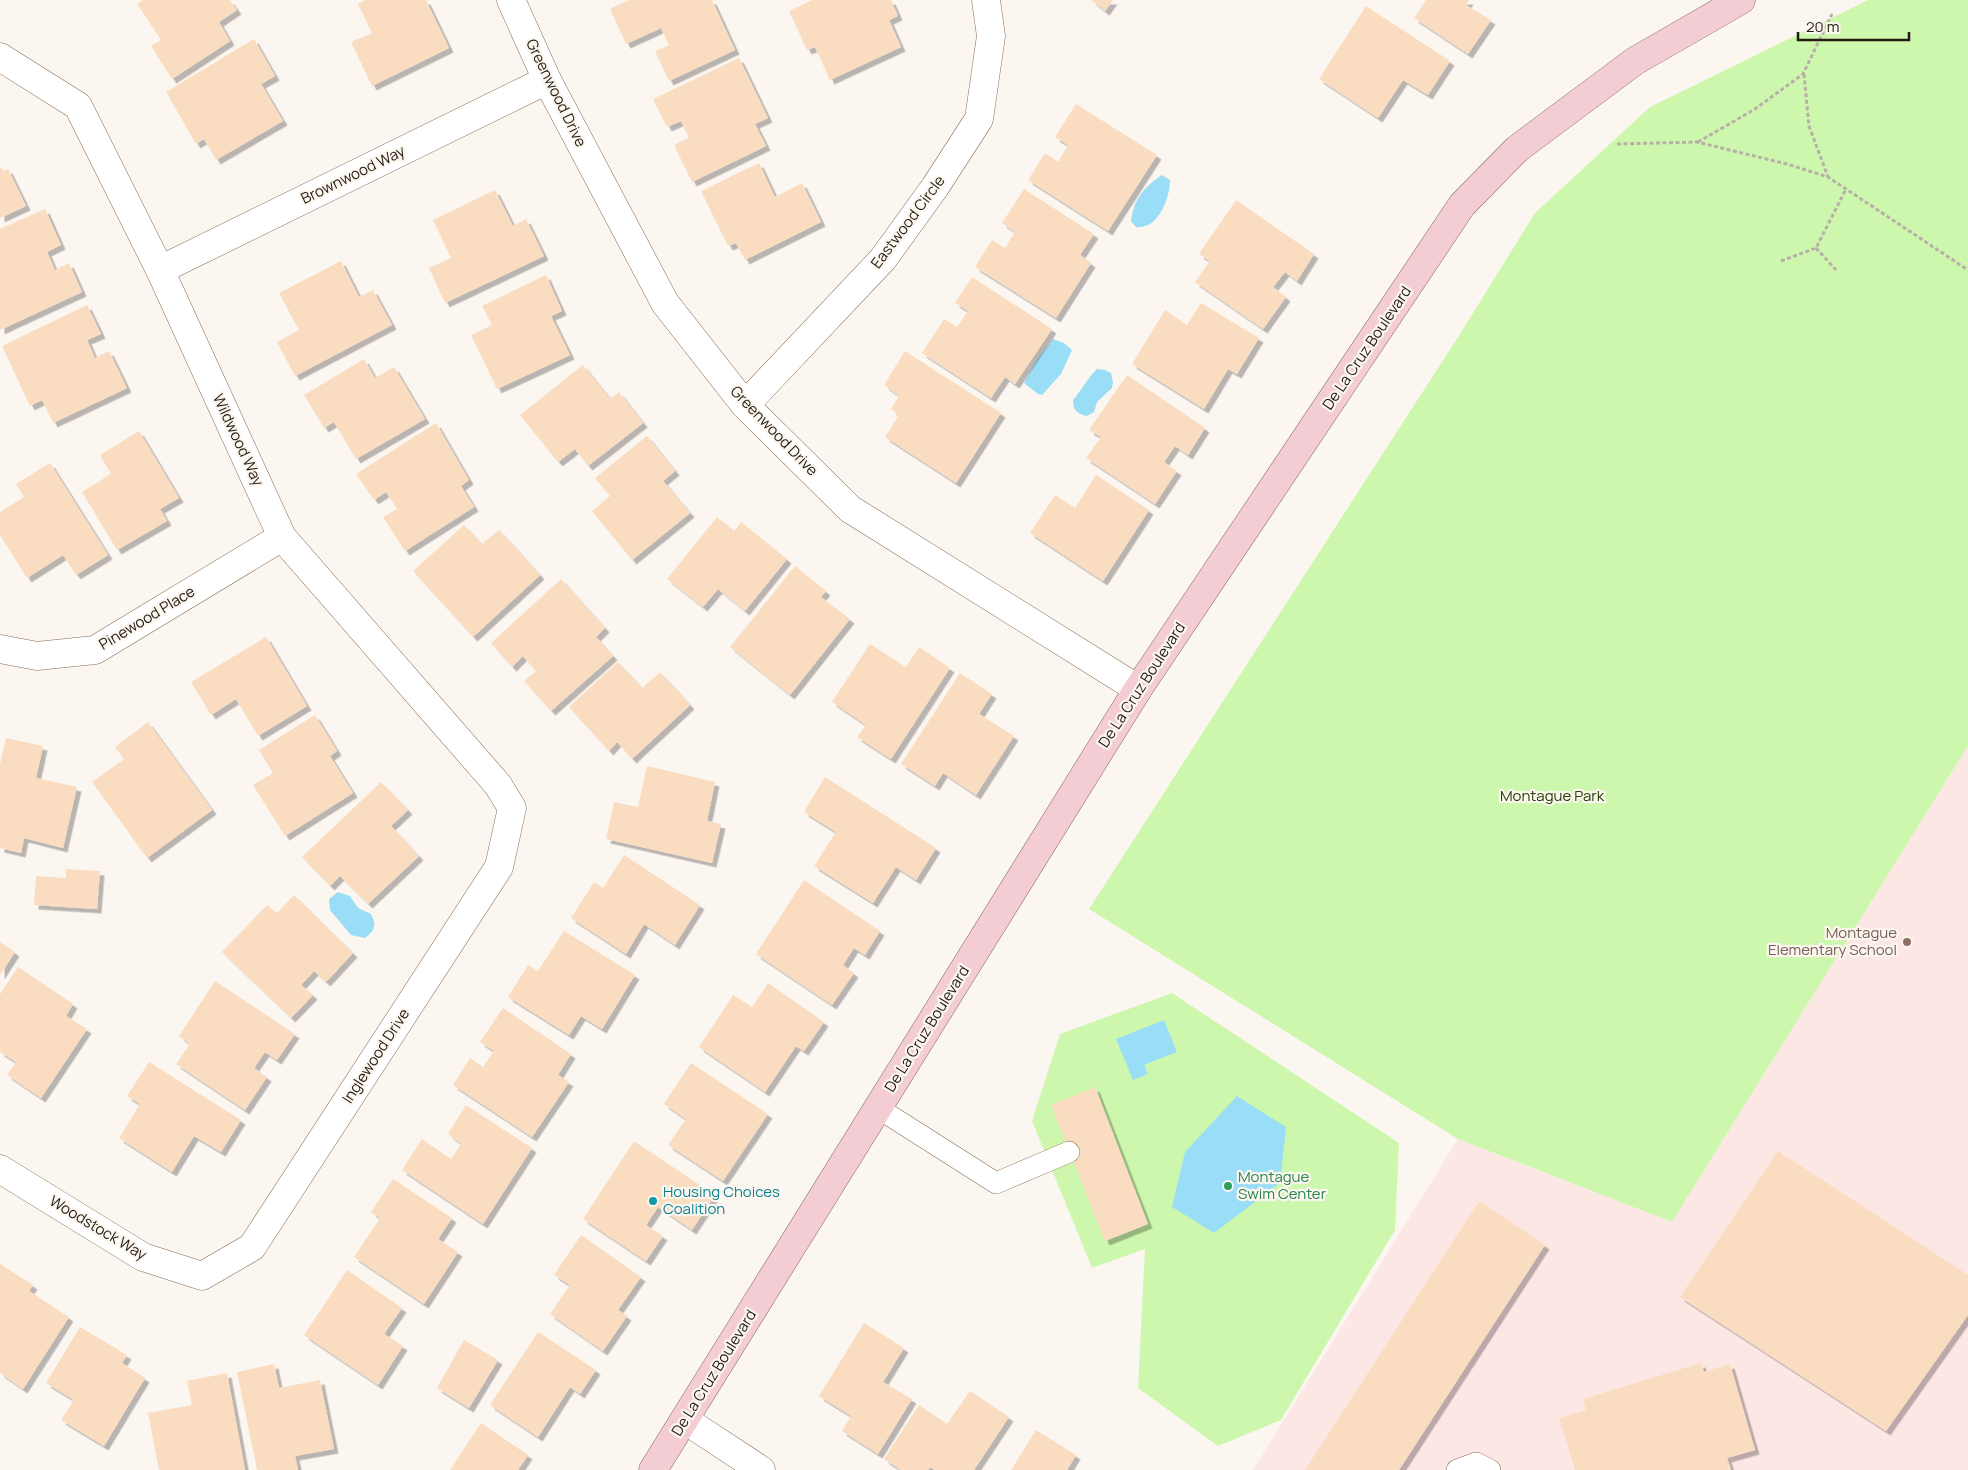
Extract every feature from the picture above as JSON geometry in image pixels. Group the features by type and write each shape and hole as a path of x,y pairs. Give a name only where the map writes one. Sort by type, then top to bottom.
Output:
{"main road":[{"name":"De La Cruz Boulevard","path":"653,1470 1138,689 1462,206 1517,149 1635,61 1741,0"}],"street":[{"name":"Greenwood Drive","path":"511,0 547,80 665,304 744,405 850,508 1138,689"},
{"name":"Eastwood Circle","path":"744,405 882,259 936,187 979,119 991,36 986,0"},
{"name":"Wildwood Way","path":"0,57 78,106 160,270 282,537 498,785 512,808"},
{"name":"Brownwood Way","path":"160,270 547,80"},
{"name":"Pinewood Place","path":"0,649 37,656 95,650 282,537"},
{"name":"Inglewood Drive","path":"202,1276 252,1247 499,867 512,808"},
{"name":"Woodstock Way","path":"0,1169 144,1258 202,1276"},
{"path":"684,1420 760,1470"}],"lane":[{"path":"878,1108 996,1182 1070,1152"},
{"path":"1456,1470 1476,1463 1490,1470"}],"path":[{"path":"1697,142 1755,109 1804,74 1832,14"},
{"path":"1804,74 1809,126 1828,177"},
{"path":"1617,144 1697,142 1787,164 1828,177 1968,270"},
{"path":"1781,261 1816,248 1846,189"},
{"path":"1816,248 1836,270"}],"shaded area":[{"name":"Montague Elementary School","path":"1968,746 1968,1470 1253,1470 1458,1139 1672,1222"}],"green space":[{"name":"Montague Park","path":"1868,0 1968,0 1968,746 1672,1222 1458,1139 1089,909 1460,334 1535,213 1650,107"},
{"name":"Montague Swim Center","path":"1172,993 1399,1143 1395,1230 1281,1420 1218,1446 1138,1388 1145,1249 1092,1268 1032,1121 1060,1034"}],"water":[{"path":"1162,175 1170,180 1165,204 1151,223 1144,227 1136,227 1131,221 1137,200 1150,184"},
{"path":"1053,339 1064,343 1072,350 1061,374 1042,395 1024,383 1037,360"},
{"path":"1097,369 1111,373 1112,388 1097,402 1094,412 1087,416 1078,413 1073,400"},
{"path":"338,892 350,896 358,908 371,914 374,927 365,938 351,935 330,910 329,899"},
{"path":"1164,1020 1177,1052 1144,1065 1148,1074 1133,1080 1116,1039"},
{"path":"1237,1096 1286,1127 1280,1183 1214,1233 1172,1207 1185,1152"}],"building":[{"path":"143,0 230,0 237,10 219,22 230,41 172,79 151,46 161,40 137,4"},
{"path":"365,0 426,0 449,48 372,86 351,42 372,33 358,4"},
{"path":"629,0 712,0 735,50 669,81 655,51 669,45 661,28 626,44 610,9"},
{"path":"812,0 891,0 898,16 889,20 901,47 830,80 815,47 807,50 789,11"},
{"path":"1091,0 1113,0 1105,11"},
{"path":"1426,0 1469,0 1466,5 1491,20 1468,54 1414,18"},
{"path":"1366,6 1450,61 1428,95 1403,80 1378,118 1319,79"},
{"path":"254,39 275,76 261,84 283,121 216,160 204,139 196,144 166,92"},
{"path":"739,58 768,118 755,124 766,146 692,182 674,145 689,138 681,121 667,127 653,99"},
{"path":"1076,104 1157,155 1108,231 1028,180 1045,153 1058,162 1068,145 1055,137"},
{"path":"759,163 775,197 802,183 821,222 745,260 736,243 728,246 701,191"},
{"path":"0,166 3,171 8,169 26,206 0,218"},
{"path":"1024,189 1094,234 1080,255 1091,263 1056,318 975,267 992,240 1005,248 1015,232 1002,223"},
{"path":"495,190 513,226 526,219 544,256 445,303 429,268 451,258 433,220"},
{"path":"1236,200 1314,254 1297,281 1285,272 1273,287 1286,297 1263,329 1195,282 1210,261 1199,254"},
{"path":"45,209 61,245 47,252 55,270 69,263 82,292 0,330 0,229"},
{"path":"341,261 359,297 373,290 392,325 295,376 277,342 299,330 279,293"},
{"path":"546,275 562,311 551,316 570,355 497,389 471,335 492,325 482,306"},
{"path":"972,277 1052,329 1015,384 1005,377 991,398 922,353 944,319 957,327 968,311 955,303"},
{"path":"1201,303 1259,338 1237,374 1228,369 1204,409 1132,364 1165,310 1187,325"},
{"path":"87,305 101,334 87,340 95,358 109,351 127,388 53,423 42,400 30,406 2,346"},
{"path":"905,351 1001,413 956,483 885,437 899,415 891,409 899,396 884,385"},
{"path":"364,359 375,378 394,367 425,419 356,459 334,422 324,428 304,395"},
{"path":"583,365 610,399 619,392 643,423 588,466 575,449 558,462 520,415"},
{"path":"1127,375 1205,428 1188,455 1175,446 1164,462 1177,471 1155,504 1086,458 1101,437 1089,430"},
{"path":"436,423 469,480 461,486 474,507 405,551 383,517 397,509 386,492 374,500 356,474"},
{"path":"139,431 179,498 160,509 167,521 117,550 82,492 111,474 100,455"},
{"path":"647,436 675,471 663,481 690,513 632,560 592,511 610,496 595,478"},
{"path":"50,463 108,555 76,575 63,555 27,578 0,535 0,512 24,497 16,484"},
{"path":"1096,475 1149,510 1103,581 1030,533 1055,495 1075,508"},
{"path":"717,517 734,531 741,522 787,559 745,611 718,589 703,607 667,579"},
{"path":"464,525 482,544 499,530 540,575 473,637 413,571"},
{"path":"795,566 826,591 821,597 850,619 790,695 730,647"},
{"path":"561,579 605,628 596,637 613,656 551,711 524,681 536,671 523,656 512,667 491,643"},
{"path":"266,637 307,706 258,736 236,699 211,715 191,682"},
{"path":"870,644 906,667 919,647 950,668 891,759 857,737 866,725 832,702"},
{"path":"618,662 642,688 660,672 690,705 632,759 617,742 609,751 569,707"},
{"path":"960,673 992,694 979,714 1014,736 976,795 943,773 935,786 901,764"},
{"path":"315,715 337,751 330,756 353,793 285,836 253,785 273,773 259,750"},
{"path":"148,722 212,810 147,858 92,782 124,759 115,747"},
{"path":"6,738 43,746 36,778 77,787 63,848 24,838 21,853 0,848 0,764"},
{"path":"647,766 715,782 707,821 721,824 712,863 606,839 614,802 638,807"},
{"path":"825,777 936,848 916,880 896,867 873,903 814,866 836,832 804,812"},
{"path":"381,782 408,810 391,826 419,856 368,904 340,876 330,886 302,857"},
{"path":"624,855 700,905 675,945 644,924 626,954 571,918 594,882 603,888"},
{"path":"66,869 100,871 97,909 34,905 36,876 66,878"},
{"path":"804,880 880,931 865,955 854,948 843,965 854,973 832,1005 756,954"},
{"path":"294,895 353,953 326,982 314,971 301,985 313,995 291,1018 222,952 267,905 277,913"},
{"path":"564,931 635,975 602,1029 581,1016 569,1035 508,997 528,965 538,971"},
{"path":"0,942 15,952 0,975"},
{"path":"18,967 73,1004 66,1016 87,1029 41,1098 7,1075 16,1062 0,1052 0,994"},
{"path":"215,981 295,1034 277,1060 265,1052 254,1068 267,1077 245,1110 176,1064 190,1044 179,1036"},
{"path":"768,983 824,1022 804,1051 796,1046 765,1092 699,1047 733,995 752,1007"},
{"path":"503,1008 571,1054 558,1075 569,1082 532,1137 453,1085 470,1058 483,1067 494,1051 480,1042"},
{"path":"149,1062 241,1120 221,1152 194,1136 172,1172 119,1138 140,1104 127,1096"},
{"path":"691,1063 768,1114 723,1181 668,1145 686,1119 664,1104"},
{"path":"1095,1087 1148,1224 1105,1241 1051,1105"},
{"path":"466,1105 532,1148 483,1224 402,1170 422,1139 451,1159 461,1144 448,1134"},
{"name":"Housing Choices Coalition","path":"634,1141 715,1195 692,1230 658,1207 646,1225 663,1236 646,1261 583,1219"},
{"path":"1778,1151 1968,1275 1968,1315 1886,1431 1680,1297"},
{"path":"393,1179 452,1218 438,1239 458,1252 424,1304 354,1257 380,1218 371,1212"},
{"path":"1479,1201 1545,1245 1399,1470 1305,1470"},
{"path":"581,1235 641,1277 618,1310 627,1316 603,1351 550,1314 570,1285 554,1275"},
{"path":"0,1264 33,1285 29,1291 69,1317 23,1389 0,1373"},
{"path":"347,1270 402,1308 384,1334 403,1346 378,1385 304,1335"},
{"path":"864,1323 904,1348 883,1382 912,1399 878,1454 842,1431 851,1416 819,1396"},
{"path":"80,1327 127,1355 122,1363 145,1378 104,1446 61,1420 74,1400 46,1383"},
{"path":"538,1332 596,1370 580,1394 570,1387 538,1437 490,1405"},
{"path":"464,1340 498,1360 469,1408 437,1388"},
{"path":"1701,1363 1704,1372 1730,1364 1755,1450 1727,1458 1731,1470 1575,1470 1559,1418 1586,1410 1583,1399"},
{"path":"274,1364 279,1388 320,1380 334,1449 295,1456 298,1470 257,1470 237,1372"},
{"path":"227,1373 245,1470 159,1470 148,1413 192,1405 187,1381"},
{"path":"970,1391 1009,1417 974,1470 935,1470 930,1467 928,1470 901,1470 884,1459 919,1405 947,1424"},
{"path":"481,1423 528,1455 518,1470 450,1470"},
{"path":"1036,1430 1076,1455 1067,1470 1011,1470"}],"place":[{"name":"Montague Elementary School","path":"1907,942"},
{"name":"Montague Swim Center","path":"1228,1186"},
{"name":"Housing Choices Coalition","path":"653,1201"}]}
